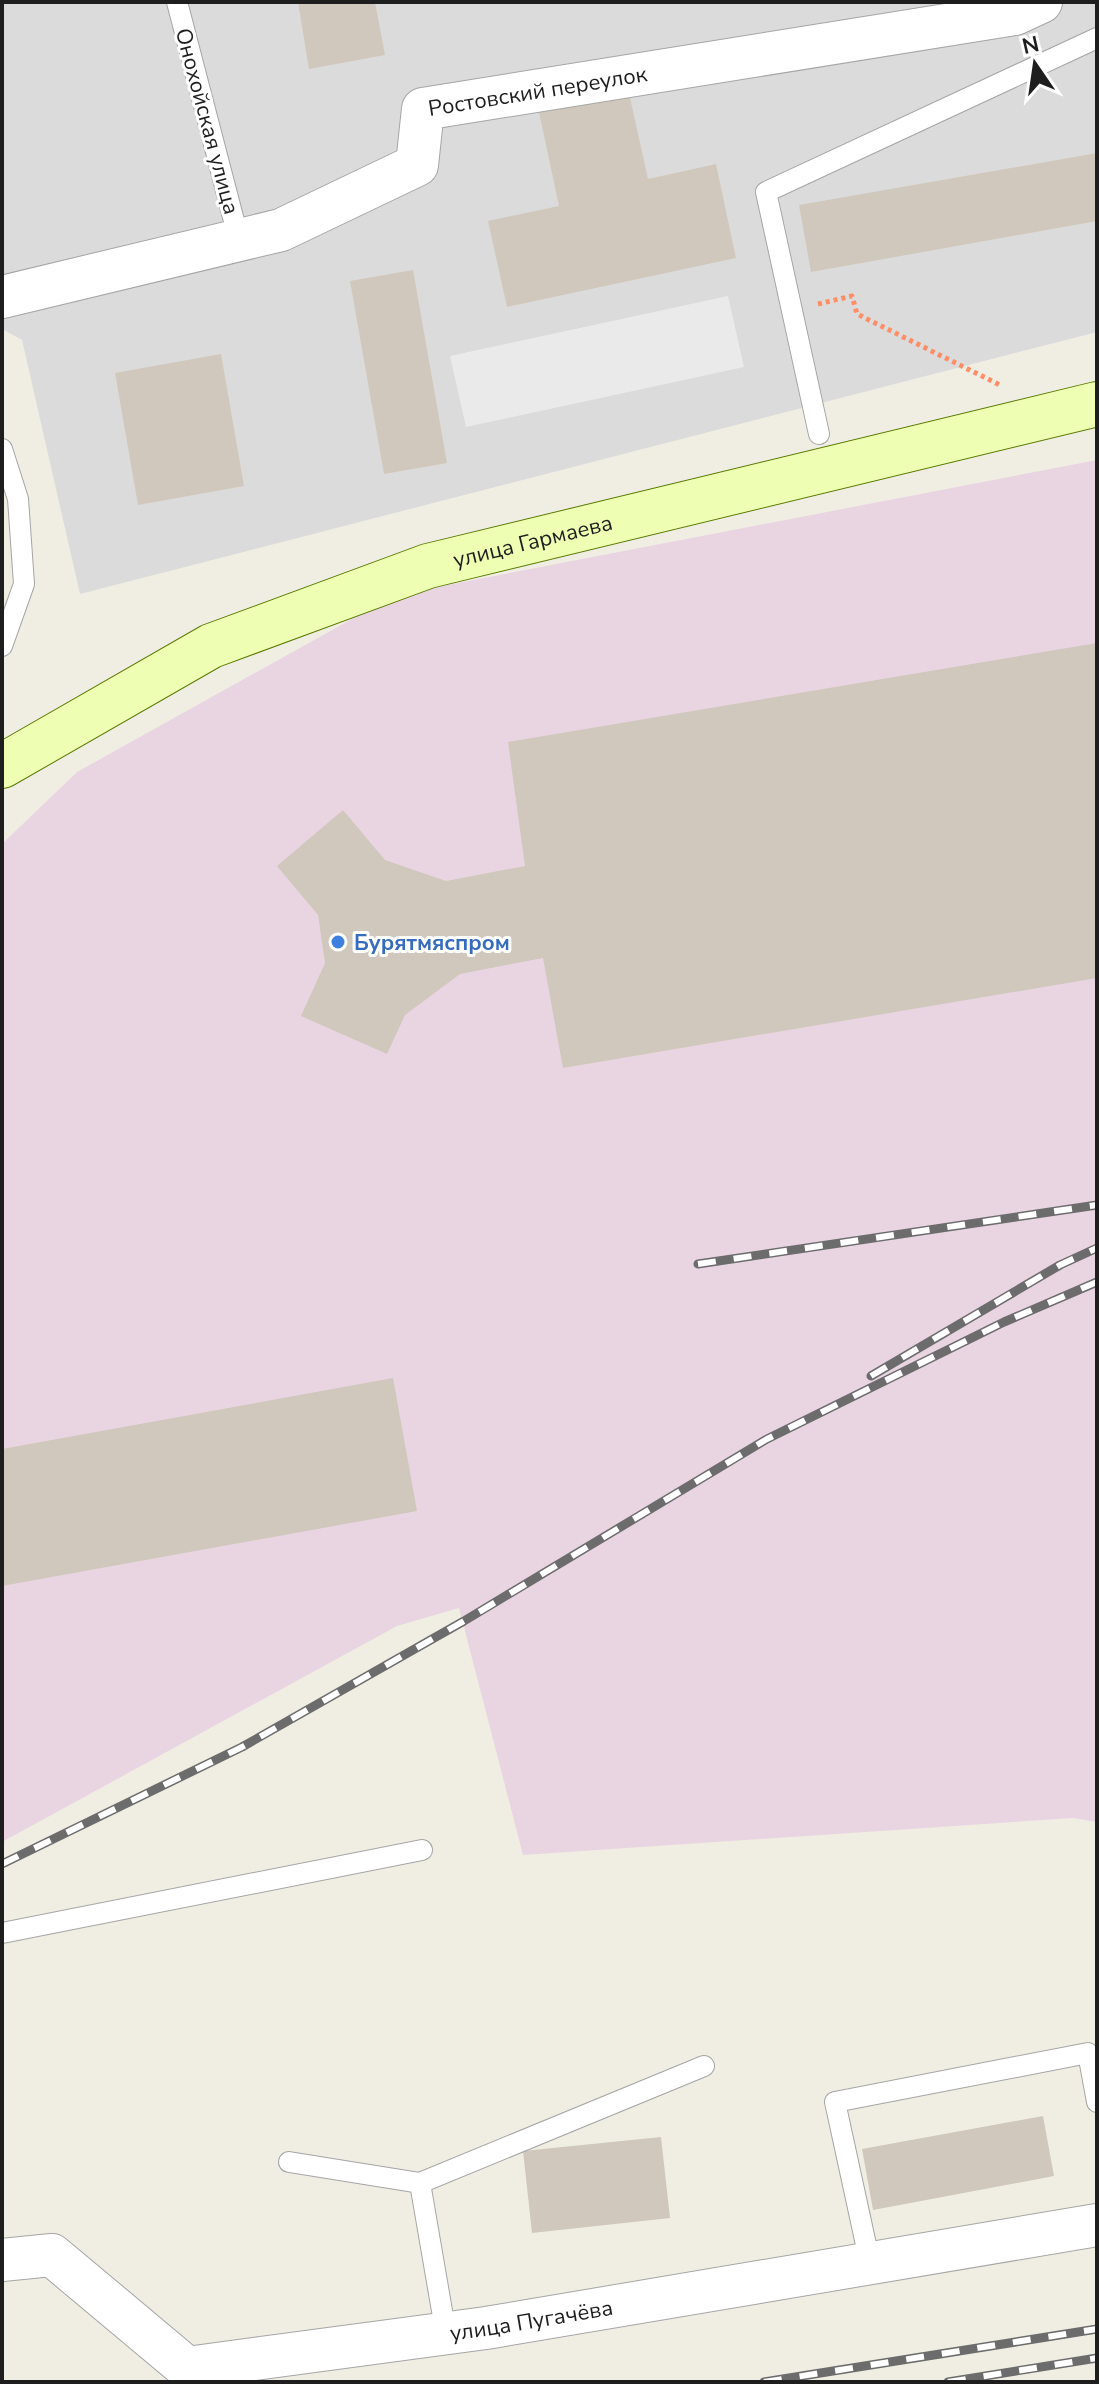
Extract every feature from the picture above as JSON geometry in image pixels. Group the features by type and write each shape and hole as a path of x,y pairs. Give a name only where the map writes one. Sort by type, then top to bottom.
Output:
{"street":[{"name":"Ростовский переулок","path":"2,297 281,230 417,165 423,109 1015,14 1041,2"},
{"name":"улица Гармаева","path":"2,766 211,646 428,566 1097,404"},
{"name":"улица Пугачёва","path":"2,2260 52,2255 187,2368 446,2334 1097,2225"}],"lane":[{"name":"Онохойская улица","path":"177,2 239,240"},
{"path":"819,434 766,192 1097,38"},
{"path":"2,449 18,499 24,584 2,646"},
{"path":"2,1933 422,1850"},
{"path":"870,2263 835,2102 1088,2053 1097,2102"},
{"path":"289,2162 420,2183 704,2066"},
{"path":"420,2183 446,2334"}],"path":[{"path":"792,310 852,296 857,314 1012,391"}],"shaded area":[{"path":"2,2 1097,2 1097,332 80,594 22,340 2,329"},
{"path":"728,296 744,367 466,427 450,356"},
{"name":"Бурятмяспром","path":"1097,460 1097,1822 1073,1818 523,1855 459,1608 397,1626 2,1842 2,844 77,772 395,595"}],"building":[{"path":"298,2 375,2 385,55 309,69"},
{"path":"629,93 648,179 716,164 736,258 507,307 488,221 559,206 539,112"},
{"path":"1097,153 1097,221 811,272 799,205"},
{"path":"413,270 447,463 384,474 350,281"},
{"path":"221,354 244,486 138,505 115,373"},
{"path":"1097,643 1097,978 563,1068 543,958 460,974 405,1015 387,1054 301,1016 325,963 318,915 277,866 343,810 385,860 446,881 525,866 508,742"},
{"path":"393,1378 417,1511 2,1586 2,1449"},
{"path":"1043,2116 1054,2176 873,2210 862,2149"},
{"path":"661,2137 670,2218 532,2233 523,2151"}],"railway":[{"path":"698,1264 1097,1205"},
{"path":"871,1376 1060,1265 1097,1248"},
{"path":"2,1864 242,1747 464,1621 767,1439 1004,1322 1097,1282"},
{"path":"764,2382 1097,2329"},
{"path":"948,2382 1097,2358"}],"place":[{"name":"Бурятмяспром","path":"338,942"}]}
